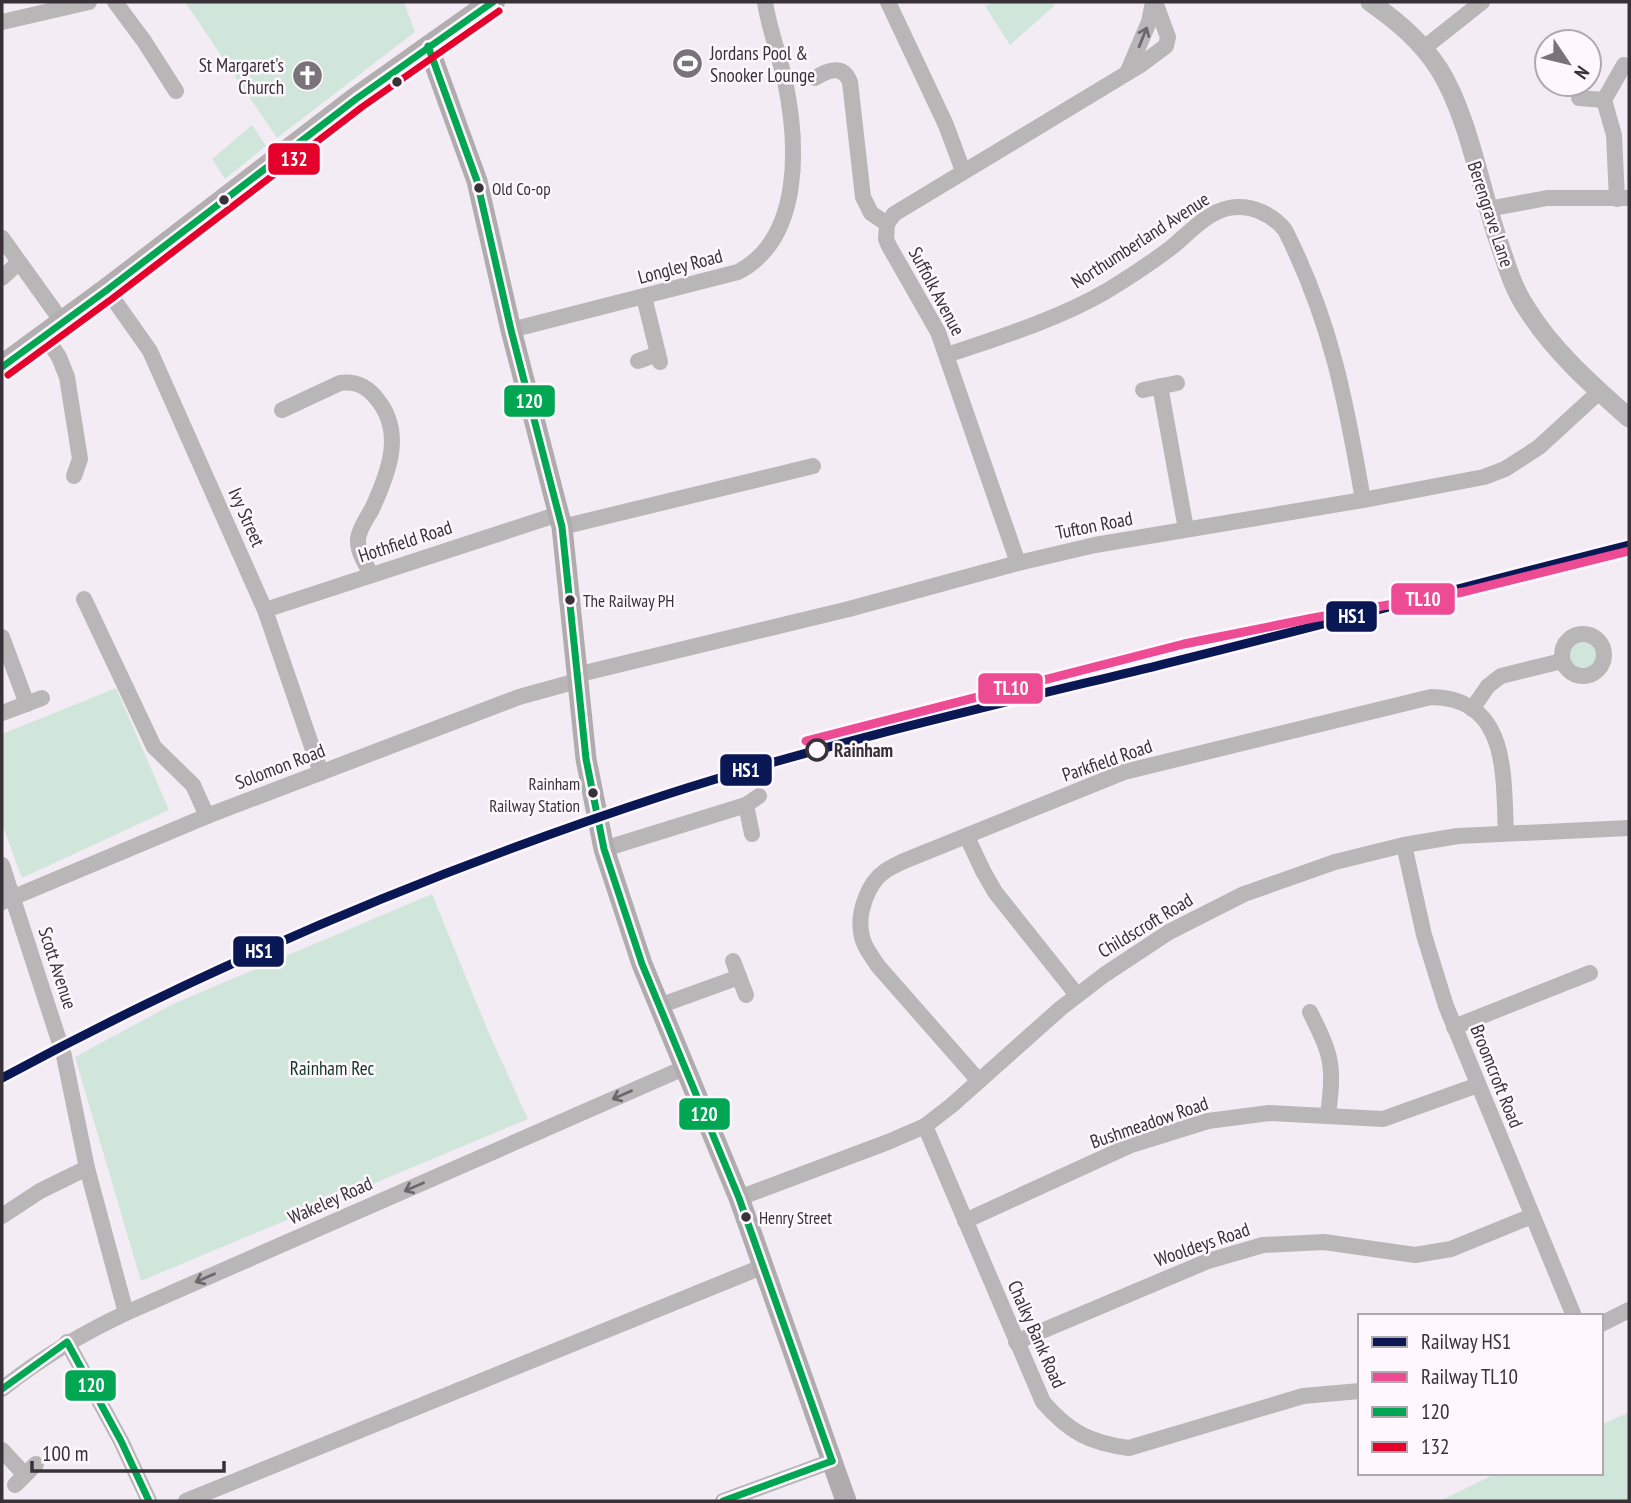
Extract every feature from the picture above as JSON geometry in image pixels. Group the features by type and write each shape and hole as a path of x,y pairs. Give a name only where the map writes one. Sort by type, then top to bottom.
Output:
{"main road":[{"path":"2,368 428,46 493,2"},
{"path":"428,46 477,181 511,330 560,520 586,760 604,849 638,953 740,1198 846,1501"}],"street":[{"path":"2,22 89,2"},
{"path":"115,2 176,91"},
{"name":"Longley Road","path":"511,330 738,272 764,252 781,226 790,187 790,114 765,2"},
{"path":"888,2 946,125 963,171"},
{"path":"1128,71 1149,22 1154,2"},
{"path":"887,224 894,214 1139,66 1168,43 1154,2"},
{"name":"Berengrave Lane","path":"1370,2 1403,26 1424,48 1453,95 1510,274 1526,309 1559,350 1599,392 1629,418"},
{"path":"1424,48 1482,2"},
{"path":"1488,209 1547,198 1623,199 1614,135 1604,100 1624,65"},
{"name":"Suffolk Avenue","path":"816,78 830,70 840,70 850,82 863,197 871,213 887,224 886,239 889,246 922,300 947,355 1018,563"},
{"path":"1579,98 1604,100"},
{"name":"Northumberland Avenue","path":"947,355 1027,328 1104,292 1220,211 1240,207 1262,212 1280,223 1285,230 1324,321 1348,414 1363,500"},
{"path":"2,238 54,329 59,357 67,377 88,461 74,476"},
{"path":"2,278 18,263"},
{"name":"Ivy Street","path":"107,290 150,351 265,610 321,773"},
{"path":"638,361 659,358 644,297"},
{"path":"282,410 340,383 348,382 357,383 373,393 387,414 392,426 392,450 373,506 358,537 360,552 371,574"},
{"path":"1143,390 1177,383"},
{"path":"1160,386 1186,529"},
{"name":"Tufton Road","path":"577,678 1095,545 1464,482 1505,468 1539,447 1599,392"},
{"name":"Hothfield Road","path":"265,610 371,574 560,520 813,466"},
{"path":"84,598 154,747 193,785 207,816"},
{"path":"94,621 111,616"},
{"path":"2,713 35,701 7,641"},
{"path":"1506,833 1500,749 1493,731 1472,709 1488,686 1501,676 1562,661"},
{"name":"Solomon Road","path":"8,900 207,816 519,696 577,678"},
{"name":"Parkfield Road","path":"978,1081 877,966 866,947 860,930 863,910 870,890 883,872 904,861 1124,772 1427,697 1447,698 1472,709"},
{"path":"604,849 752,800 752,834"},
{"name":"Childscroft Road","path":"740,1198 925,1126 1077,995 1169,932 1236,898 1335,862 1404,845 1458,836 1629,828"},
{"path":"967,837 992,887 1077,995"},
{"name":"Broomcroft Road","path":"1404,845 1424,935 1454,1027 1573,1314"},
{"name":"Scott Avenue","path":"2,864 8,900 64,1056 87,1168 126,1313"},
{"path":"733,961 746,995"},
{"path":"1454,1027 1591,974"},
{"path":"659,1006 739,977"},
{"path":"1312,1010 1329,1050 1333,1073 1328,1115"},
{"name":"Wakeley Road","path":"2,1389 68,1342 126,1313 684,1068"},
{"name":"Bushmeadow Road","path":"965,1221 1132,1145 1208,1121 1269,1113 1382,1119 1478,1085"},
{"name":"Chalky Bank Road","path":"925,1126 1043,1402 1060,1422 1083,1437 1129,1448 1303,1396 1358,1391"},
{"path":"2,1216 40,1191 87,1168"},
{"name":"Wooldeys Road","path":"1016,1342 1208,1261 1263,1245 1324,1242 1415,1255 1451,1249 1532,1216"},
{"path":"186,1501 323,1443 764,1266"},
{"path":"1603,1323 1629,1310"},
{"path":"68,1342 121,1441 149,1501"},
{"path":"2,1450 26,1474"},
{"path":"723,1501 832,1461"}],"green space":[{"path":"185,2 404,2 415,32 277,138"},
{"path":"994,2 1054,2 1054,6 1010,45 985,6"},
{"path":"252,125 266,146 225,179 212,159"},
{"path":"1583,638 1595,643 1600,655 1595,667 1583,672 1571,667 1566,655 1571,643"},
{"path":"116,688 169,810 22,878 2,824 2,734"},
{"name":"Rainham Rec","path":"432,894 488,1031 528,1119 141,1281 75,1057 173,1004"},
{"path":"1629,1412 1629,1501 1440,1501 1493,1475 1603,1475 1603,1424"}],"rail line":[{"name":"HS1","path":"2,1078 164,996 329,921 497,854 668,794 848,742 1629,545"},
{"name":"TL10","path":"806,741 1184,644 1463,592 1629,551"}],"transit line":[{"name":"120","path":"2,367 356,99 493,2"},
{"name":"132","path":"8,375 362,107 499,11"},
{"name":"120","path":"428,46 477,181 511,330 562,527 586,759 604,849 642,964 739,1198 832,1461"},
{"name":"120","path":"2,1389 67,1342 121,1441 149,1501"},
{"name":"120","path":"723,1501 832,1461"}],"place":[{"name":"Jordans Pool & Snooker Lounge","path":"687,64"},
{"name":"St Margaret's Church","path":"307,76"},
{"name":"Old Co-op","path":"479,188"},
{"name":"The Railway PH","path":"570,600"},
{"name":"Rainham","path":"817,750"},
{"name":"Rainham Railway Station","path":"593,793"},
{"name":"Henry Street","path":"746,1217"}]}
